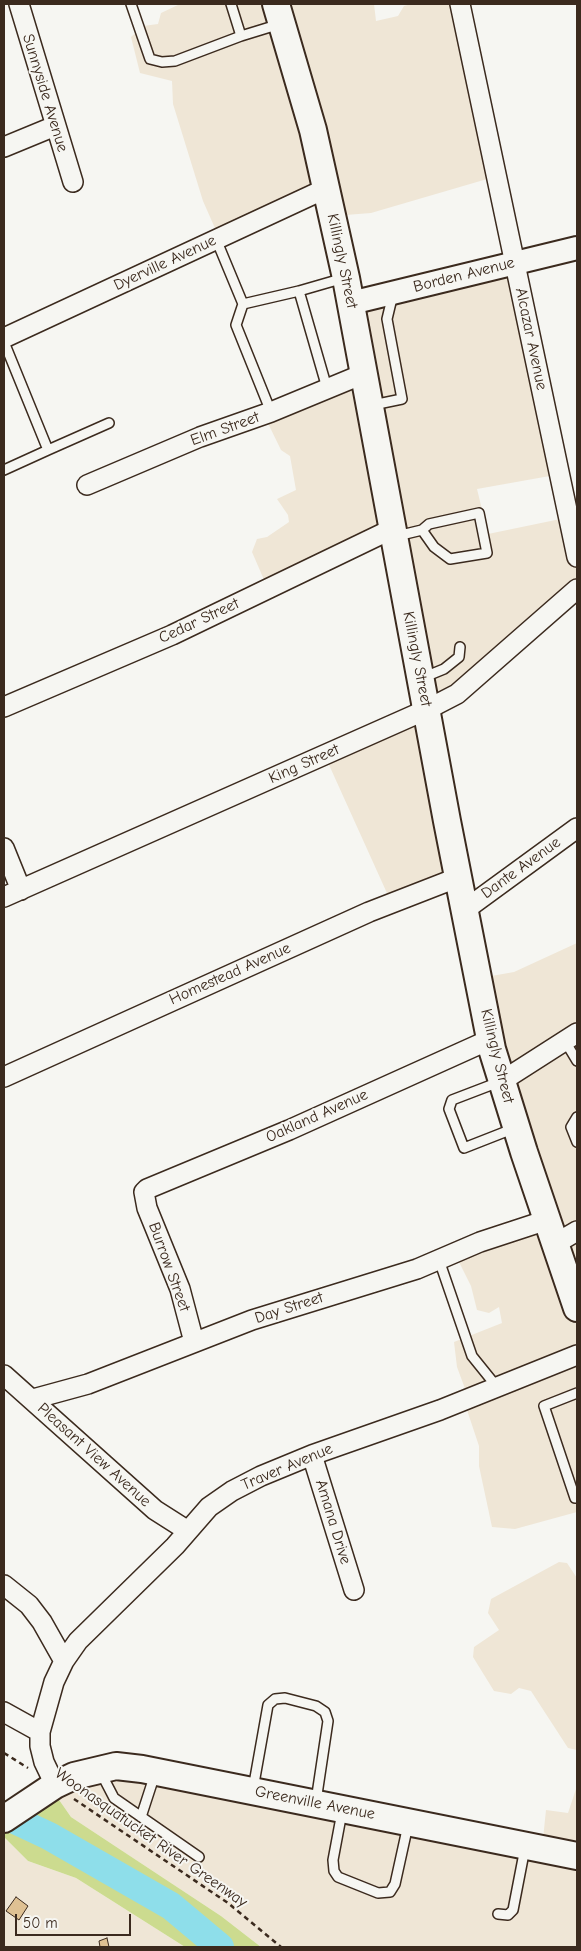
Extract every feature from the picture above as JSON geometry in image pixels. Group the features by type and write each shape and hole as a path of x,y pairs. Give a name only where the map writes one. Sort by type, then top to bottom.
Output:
{"main road":[{"name":"Killingly Street","path":"279,14 327,188 346,278 458,877 491,1039 516,1127 577,1308"},
{"name":"Greenville Avenue","path":"4,1819 48,1790 74,1776 116,1766 315,1803 577,1856"}],"street":[{"name":"Sunnyside Avenue","path":"19,4 73,182"},
{"name":"Alcazar Avenue","path":"460,4 577,557"},
{"path":"4,147 55,126"},
{"name":"Dyerville Avenue","path":"4,338 327,188"},
{"name":"Borden Avenue","path":"351,303 577,248"},
{"name":"Elm Street","path":"87,486 200,437 271,412 363,374"},
{"name":"Cedar Street","path":"4,707 172,635 393,533"},
{"name":"King Street","path":"12,893 428,709 457,694 577,589"},
{"name":"Dante Avenue","path":"466,909 577,828"},
{"path":"4,848 12,893"},
{"name":"Homestead Avenue","path":"4,1077 343,924 458,877"},
{"path":"502,1081 571,1037"},
{"name":"Oakland Avenue","path":"144,1192 147,1189 289,1130 491,1039"},
{"name":"Burrow Street","path":"144,1192 147,1208 180,1289 194,1342"},
{"name":"Day Street","path":"32,1399 88,1384 252,1320 417,1269 480,1242 547,1220"},
{"path":"555,1244 577,1231"},
{"name":"Traver Avenue","path":"48,1790 40,1746 40,1732 44,1709 64,1661 78,1640 209,1508 232,1491 261,1476 312,1455 440,1410 577,1355"},
{"name":"Pleasant View Avenue","path":"4,1375 156,1510 188,1530"},
{"name":"Amana Drive","path":"312,1455 354,1590"},
{"path":"4,1585 29,1606 42,1622 64,1661"},
{"path":"4,1712 40,1732"}],"lane":[{"path":"131,4 150,59 162,62 175,61 241,36 279,14"},
{"path":"231,4 241,36"},
{"path":"216,240 243,304 236,325 271,412"},
{"path":"243,304 346,278"},
{"path":"299,291 327,388"},
{"path":"370,406 402,399 387,319 393,293"},
{"path":"4,342 48,450"},
{"path":"4,470 109,423"},
{"path":"393,533 422,530 429,524 479,513 488,553 450,560 434,547 422,530"},
{"path":"421,678 444,669 452,663 459,657 460,647"},
{"path":"571,1037 577,1061"},
{"path":"502,1081 452,1100 449,1109 464,1148 516,1127"},
{"path":"577,1118 571,1128 577,1142"},
{"path":"439,1260 472,1356 497,1387"},
{"path":"577,1393 544,1406 577,1498"},
{"path":"253,1791 268,1705 275,1699 285,1698 316,1706 325,1712 328,1721 315,1803"},
{"path":"98,1769 114,1798 199,1857"},
{"path":"141,1817 156,1772"},
{"path":"342,1809 333,1860 334,1872 338,1876 378,1893 390,1892 395,1884 409,1822"},
{"path":"498,1914 508,1915 514,1910 526,1846"}],"path":[{"name":"Woonasquatucket River Greenway","path":"4,1753 48,1790 88,1810 228,1903 281,1947"}],"shaded area":[{"path":"180,4 374,4 376,21 398,16 404,6 411,4 457,4 494,177 371,213 333,216 325,192 218,235 203,201 173,104 172,81 140,73 131,37 143,26 158,24 161,13"},
{"path":"512,265 561,474 477,489 488,534 570,517 577,548 577,591 428,710 392,535 268,589 252,552 257,539 267,537 289,522 288,515 277,499 296,490 290,456 281,450 262,411 360,367 352,314"},
{"path":"421,714 458,877 391,902 325,756"},
{"path":"577,943 577,1512 515,1529 492,1527 479,1466 479,1446 464,1401 467,1394 457,1367 454,1342 502,1323 499,1307 489,1313 477,1310 471,1286 456,1256 542,1223 480,978 514,972"},
{"path":"559,1562 567,1563 577,1578 577,1750 568,1748 531,1691 519,1688 511,1694 494,1691 473,1657 474,1647 499,1630 488,1613 491,1599"},
{"path":"94,1761 543,1839 546,1810 568,1813 577,1786 577,1947 261,1947 221,1916 71,1817 48,1784"},
{"path":"4,1837 28,1861 76,1878 185,1947 4,1947"}],"green space":[{"path":"48,1784 71,1817 221,1916 261,1947 185,1947 76,1878 28,1861 4,1837 4,1811"}],"building":[{"path":"16,1897 28,1906 19,1920 6,1911"},
{"path":"107,1938 109,1947 100,1947 99,1941"}],"waterway":[{"path":"4,1815 49,1836 171,1906 220,1947"}]}
